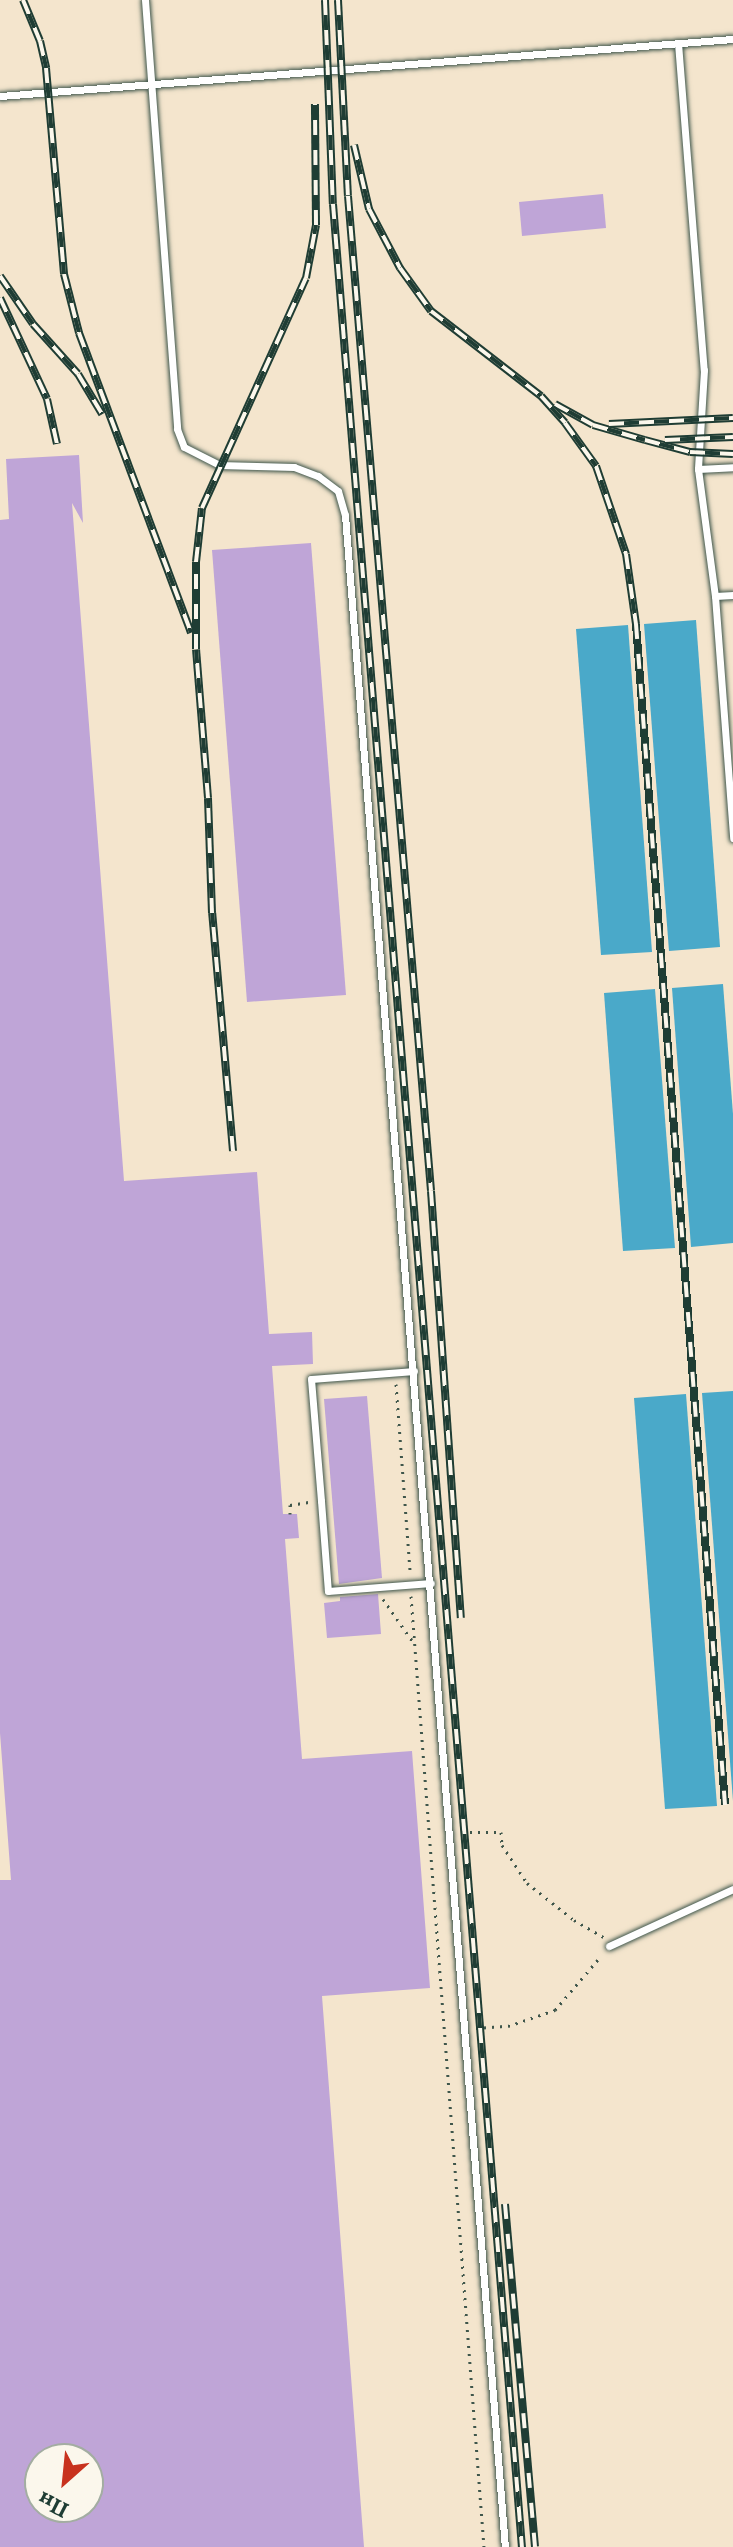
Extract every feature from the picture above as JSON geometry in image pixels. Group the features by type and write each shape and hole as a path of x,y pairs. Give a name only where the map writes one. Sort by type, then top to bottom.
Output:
{"lane":[{"path":"145,0 177,429 184,447 219,465 294,467 318,476 338,491 345,515 505,2547"},
{"path":"0,96 733,39"},
{"path":"678,43 704,370 698,469 715,596 733,838"},
{"path":"698,469 733,467"},
{"path":"715,596 733,595"},
{"path":"414,1371 311,1379 328,1591 431,1583"},
{"path":"609,1946 733,1889"}],"path":[{"path":"395,1372 484,2547"},
{"path":"290,1514 290,1505 321,1501"},
{"path":"375,1587 415,1645"},
{"path":"450,1831 501,1832 502,1845 527,1883 574,1920 604,1935"},
{"path":"508,2026 555,2010 609,1946"}],"water":[{"path":"696,620 720,947 669,951 644,624"},
{"path":"628,625 652,952 601,955 576,629"},
{"path":"723,984 733,1114 733,1243 691,1247 672,988"},
{"path":"655,989 675,1248 623,1251 604,993"},
{"path":"733,1391 733,1801 702,1393"},
{"path":"686,1394 717,1806 665,1809 634,1398"}],"building":[{"path":"603,194 606,228 522,236 519,202"},
{"path":"79,455 83,523 72,503 124,1181 257,1172 269,1334 312,1332 313,1364 272,1366 283,1514 297,1514 299,1538 285,1539 302,1759 412,1751 430,1988 322,1996 364,2547 0,2547 0,1880 11,1880 0,1733 0,520 9,519 6,459"},
{"path":"311,543 346,995 247,1002 212,550"},
{"path":"367,1396 382,1578 339,1584 324,1399"},
{"path":"378,1594 381,1634 327,1638 324,1603 340,1601 340,1597"}],"railway":[{"path":"23,0 40,41 46,68 64,274 79,333 191,633"},
{"path":"325,0 333,204 522,2547"},
{"path":"338,0 348,196 431,1191 461,1618"},
{"path":"233,1151 212,913 208,798 196,649 196,562 202,508 306,278 316,225 315,104"},
{"path":"354,145 369,209 400,268 431,311 541,396 565,423 596,466 626,554 636,624 725,1805"},
{"path":"0,276 33,324 78,374 102,414"},
{"path":"0,298 47,399 57,444"},
{"path":"555,404 593,425 645,440 690,452 733,454"},
{"path":"609,424 733,418"},
{"path":"665,440 733,437"},
{"path":"505,2204 535,2547"}]}
